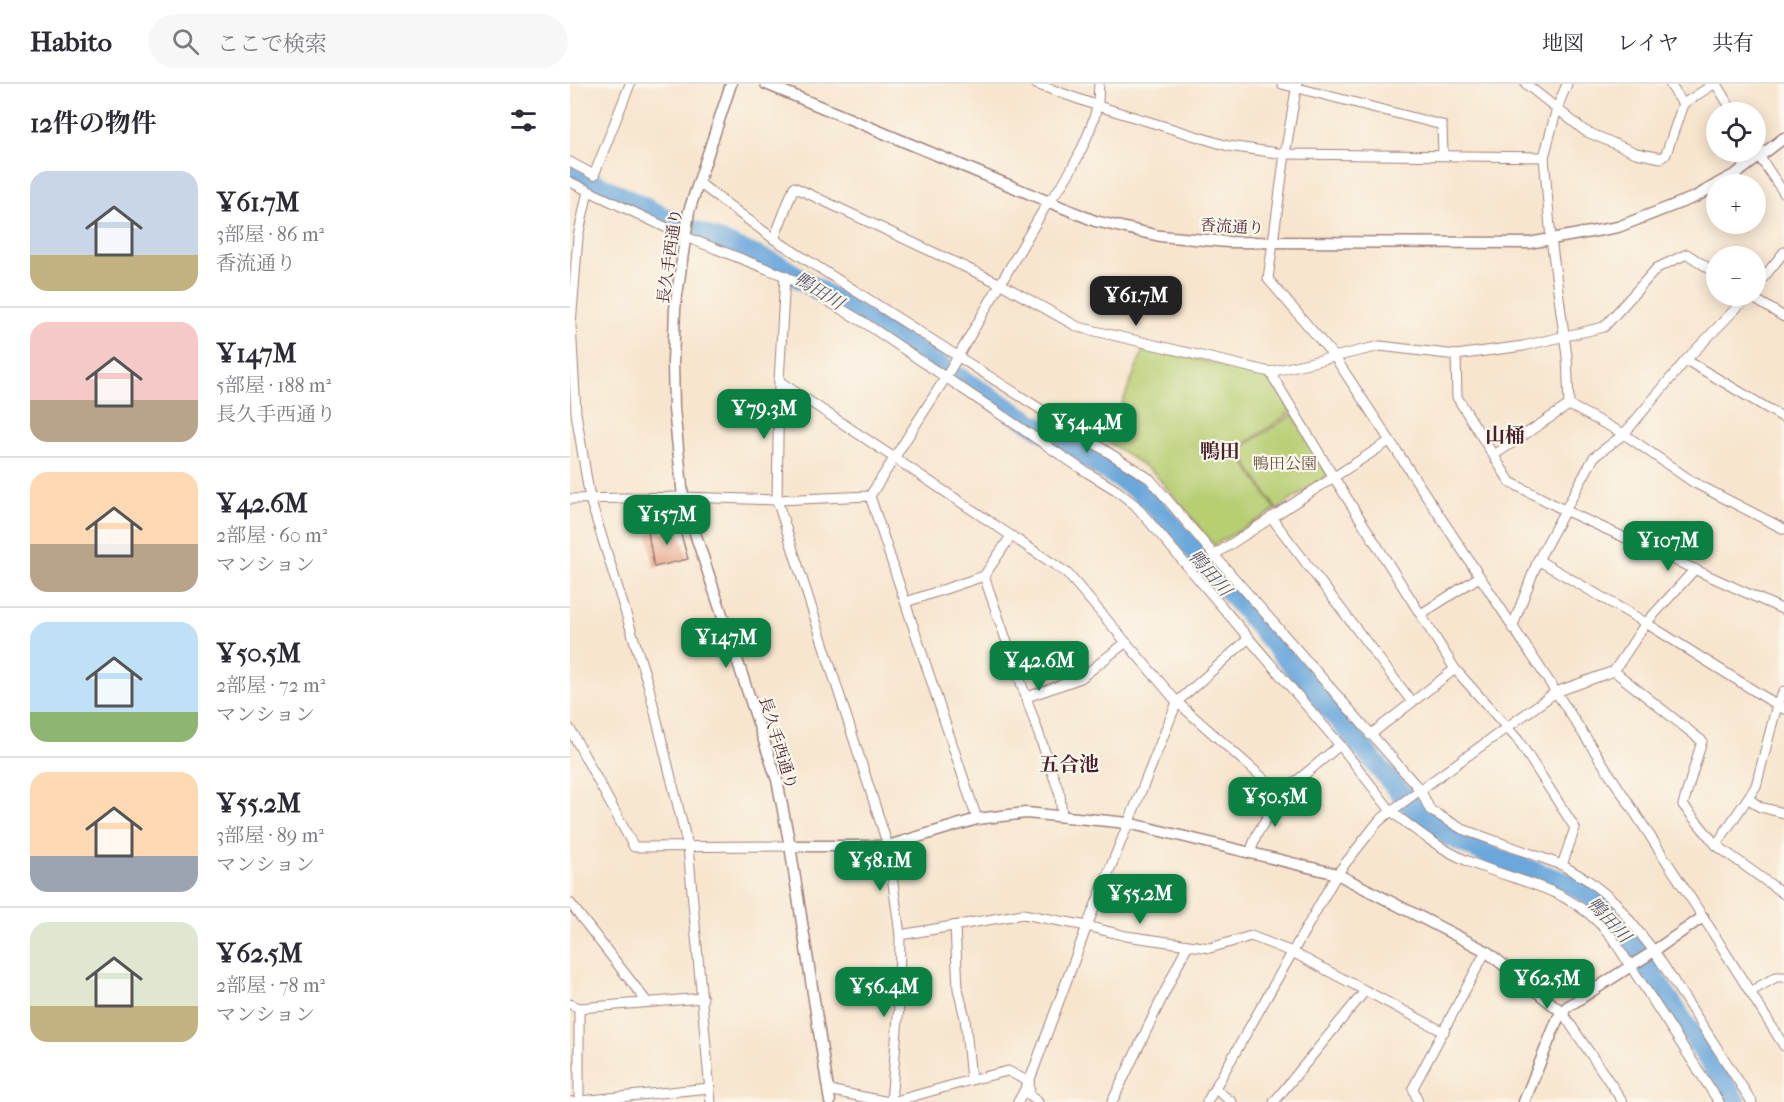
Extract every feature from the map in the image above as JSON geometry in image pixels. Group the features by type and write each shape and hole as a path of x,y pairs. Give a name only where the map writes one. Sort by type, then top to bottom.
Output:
{"street":[{"path":"570,162 594,175 630,84"},
{"name":"長久手西通り","path":"731,84 689,211 675,309 674,409 683,497 777,780 790,846 830,1102"},
{"name":"香流通り","path":"766,84 1095,221 1160,236 1272,243 1529,243 1618,227 1706,191"},
{"path":"1036,84 1098,106 1228,146 1285,154 1544,157"},
{"path":"870,496 946,377 1048,202 1060,190 1088,134 1098,106 1099,84"},
{"path":"1282,84 1297,85 1442,125 1443,155"},
{"path":"1526,84 1585,131 1636,153 1661,158 1666,154 1683,104 1715,84 1727,102"},
{"path":"1567,84 1557,108 1544,157 1551,239 1564,335 1569,405"},
{"path":"1670,84 1683,104"},
{"path":"1297,85 1268,279 1334,356 1388,442 1556,692 1784,1047"},
{"name":"香流通り","path":"1766,149 1784,138"},
{"name":"香流通り","path":"1736,174 1749,162"},
{"path":"1763,162 1784,193"},
{"path":"570,182 686,237 785,276 865,323 1116,490 1135,505 1340,745 1391,811 1426,839 1446,850 1471,862 1551,890 1567,899 1601,925 1611,936 1719,1102"},
{"path":"699,183 774,239 1150,479 1421,791 1430,810 1462,829 1562,865 1589,881 1615,902 1752,1102"},
{"path":"774,239 794,188 1001,284 1078,327 1270,372 1380,346 1456,355 1523,346 1604,327 1657,268 1687,254 1706,266"},
{"path":"588,191 574,237 571,326 573,413 590,499 648,684 688,847 711,1102"},
{"path":"1766,274 1784,252"},
{"path":"785,276 779,381 777,500 888,846 900,935 899,1005 891,1102"},
{"path":"1512,628 1538,560 1594,457 1624,434 1686,360 1739,306"},
{"path":"1766,306 1784,317"},
{"path":"1456,355 1457,397 1510,482 1564,510 1784,610"},
{"path":"1686,360 1784,418"},
{"path":"1270,372 1333,477 1455,669 1518,740 1575,828 1562,865"},
{"path":"779,381 1067,573 1177,702 1281,794"},
{"path":"1569,405 1624,434 1693,482 1784,529"},
{"path":"1494,455 1569,405"},
{"path":"1214,555 1388,442"},
{"path":"570,499 683,497 777,500 870,496"},
{"path":"870,496 977,819"},
{"path":"1271,517 1412,702"},
{"path":"906,602 984,576 1011,536"},
{"path":"1538,560 1646,623 1780,707"},
{"path":"1207,1102 1337,874 1378,822 1556,692 1614,671 1646,623 1695,569"},
{"path":"984,576 1060,795 1062,816"},
{"path":"1421,615 1479,577"},
{"path":"1018,1102 1029,1082 1087,926 1177,702 1249,638"},
{"path":"1026,697 1081,678 1125,643"},
{"path":"1370,735 1455,669"},
{"path":"1614,671 1702,741 1683,805 1716,845 1783,890"},
{"path":"1716,845 1756,786 1784,691"},
{"path":"570,729 634,847 888,846 977,819 1026,813 1128,823 1337,874 1485,951 1562,1012 1623,1102"},
{"path":"1250,853 1257,834 1281,794 1340,745"},
{"path":"1748,798 1760,807 1784,813"},
{"path":"572,908 647,1002"},
{"path":"900,935 1023,914 1126,936 1187,946 1210,948 1251,936 1292,952 1444,1032"},
{"path":"1524,1102 1562,1012 1571,1003 1651,953 1702,917"},
{"path":"955,926 958,989 965,1018 971,1080"},
{"path":"1112,1102 1187,946"},
{"path":"1418,1102 1413,1088 1485,951"},
{"path":"1750,992 1776,977 1784,977"},
{"path":"1279,1100 1365,991"},
{"path":"703,998 574,1006 575,1101 709,1088"},
{"path":"828,1090 891,1102 1008,1071 1029,1082"},
{"path":"1029,1082 1030,1096 1038,1102"},
{"path":"1215,1089 1232,1102"}],"green space":[{"path":"1144,348 1269,375 1291,412 1236,450 1276,510 1214,545 1154,473 1107,441"},
{"name":"鴨田公園","path":"1293,414 1328,475 1277,510 1238,450"}],"building":[{"path":"678,524 688,559 654,567 648,533"}],"waterway":[{"name":"鴨田川","path":"570,171 679,225 780,266 1140,491 1177,530 1415,810 1449,836 1501,860 1570,884 1587,893 1601,905 1635,948 1736,1102"}],"district":[{"name":"山桶","path":"1505,435"},
{"name":"鴨田","path":"1220,451"},
{"name":"五合池","path":"1069,764"}]}
